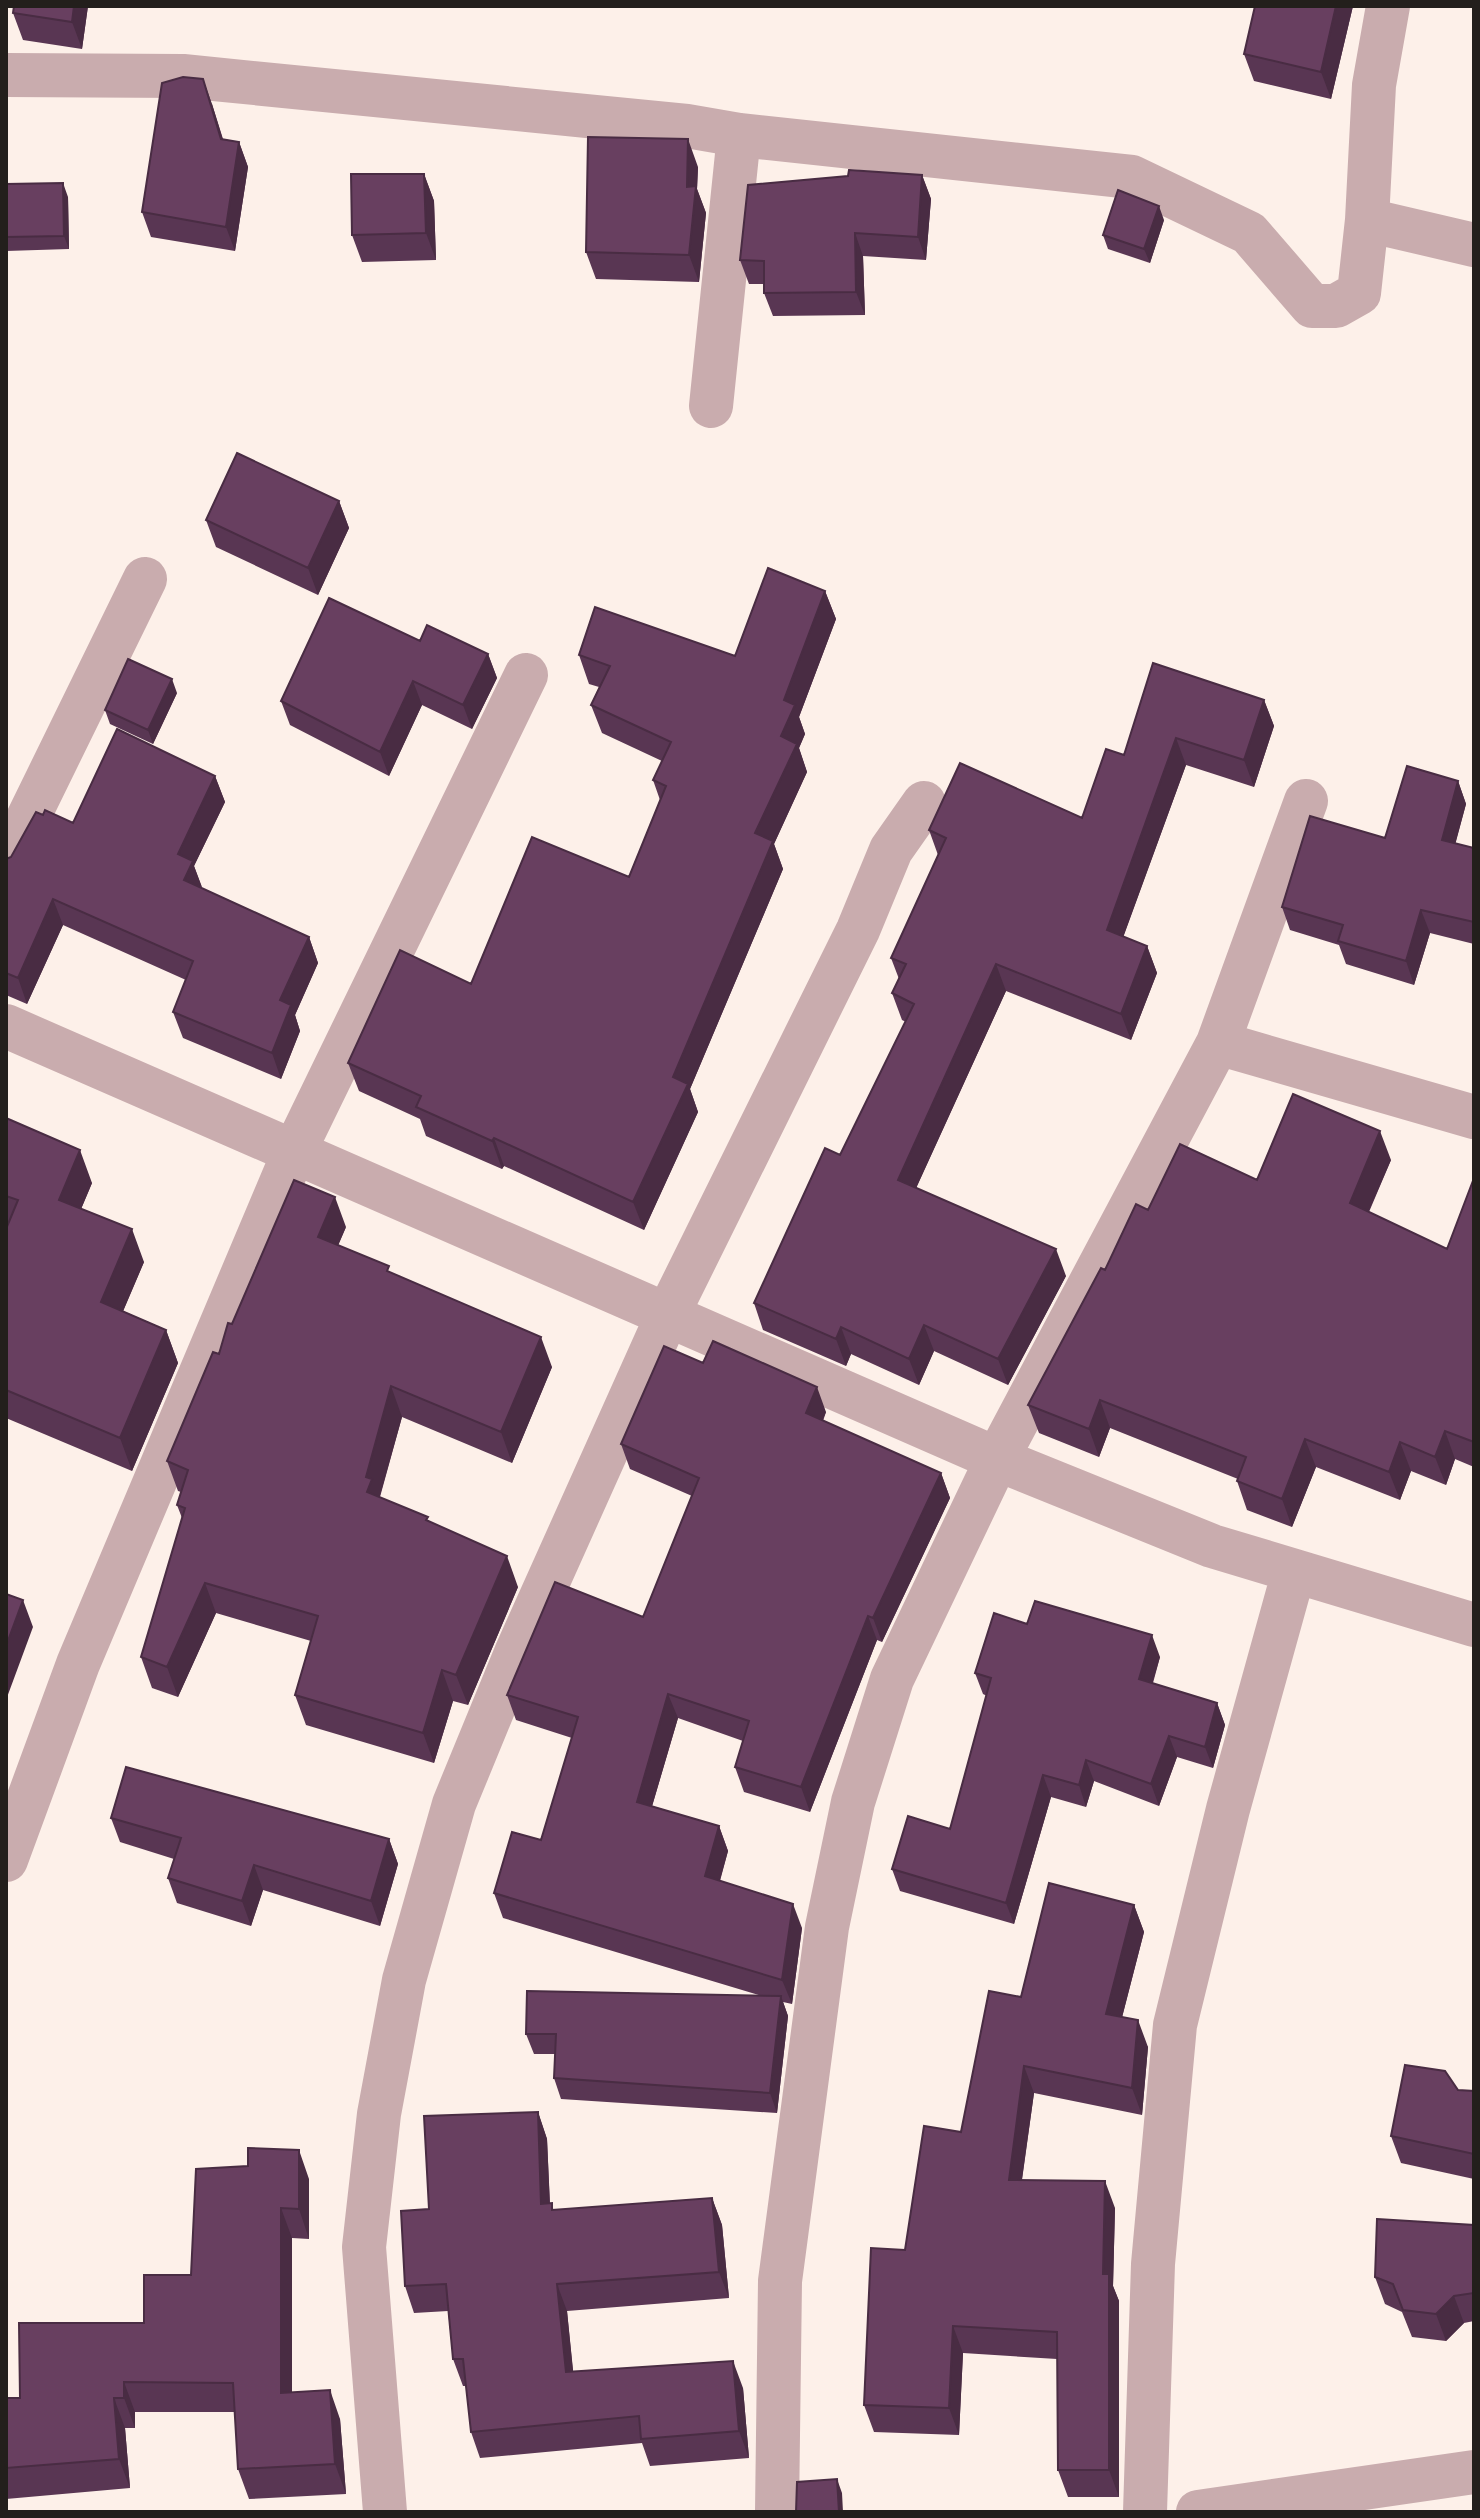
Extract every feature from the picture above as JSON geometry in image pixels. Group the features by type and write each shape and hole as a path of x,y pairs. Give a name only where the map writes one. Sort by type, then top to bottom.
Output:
{"street":[{"path":"6,75 183,76 687,126 739,135 1132,177 1249,233 1312,306 1336,306 1359,293 1367,220 1374,85 1388,6"},
{"path":"711,406 739,135"},
{"path":"1367,220 1474,245"},
{"path":"6,863 145,579"},
{"path":"6,1860 78,1664 294,1152 526,675"},
{"path":"777,2512 780,2281 827,1927 853,1802 892,1679 997,1459 1218,1043 1306,801"},
{"path":"385,2512 364,2247 379,2114 404,1980 454,1804 516,1653 668,1314 858,930 891,850 924,803"},
{"path":"6,1026 997,1459 1212,1546 1474,1625"},
{"path":"1218,1043 1474,1117"},
{"path":"1145,2512 1153,2264 1175,2025 1228,1809 1294,1571"},
{"path":"1198,2512 1474,2472"}],"building":[{"path":"14,6 74,6 72,22 13,13"},
{"path":"1255,6 1336,6 1321,72 1244,54"},
{"path":"183,77 203,79 221,139 239,142 226,227 142,212 162,83"},
{"path":"588,137 688,139 687,187 696,186 689,255 586,252"},
{"path":"849,170 922,175 918,237 855,233 856,292 764,293 764,261 740,260 748,185 848,176"},
{"path":"351,174 424,174 426,233 352,235"},
{"path":"63,183 64,236 6,237 6,184"},
{"path":"1118,190 1159,206 1144,249 1103,235"},
{"path":"237,453 339,501 308,568 206,520"},
{"path":"768,568 825,591 784,700 795,705 781,736 797,744 755,833 773,841 673,1077 688,1084 633,1202 494,1138 492,1141 416,1107 421,1096 348,1063 400,950 471,984 532,837 629,877 666,786 653,780 671,742 591,705 610,666 579,655 595,607 735,656"},
{"path":"329,598 420,641 427,625 488,654 463,705 413,681 380,752 281,701"},
{"path":"128,659 172,679 148,730 105,710"},
{"path":"1153,663 1264,700 1244,760 1176,738 1107,930 1147,946 1121,1014 996,964 898,1180 1056,1249 998,1359 924,1325 909,1359 841,1327 836,1339 754,1303 825,1148 840,1155 914,1004 892,993 906,964 891,958 946,838 929,830 960,763 1082,818 1106,749 1124,755"},
{"path":"117,729 215,776 178,854 193,861 184,880 309,937 280,1000 291,1005 272,1053 173,1012 193,961 53,899 18,978 6,973 6,859 11,857 36,812 43,815 45,810 73,823"},
{"path":"1407,766 1458,781 1442,840 1474,848 1474,922 1421,910 1406,961 1338,941 1343,925 1282,907 1310,816 1385,838"},
{"path":"1293,1094 1380,1131 1350,1203 1447,1249 1474,1178 1474,1442 1445,1431 1435,1457 1400,1442 1389,1472 1305,1439 1282,1499 1237,1481 1246,1457 1100,1400 1089,1429 1028,1405 1101,1268 1105,1270 1136,1204 1148,1210 1180,1144 1257,1180"},
{"path":"6,1118 80,1150 59,1200 132,1229 101,1302 166,1330 120,1438 6,1390 6,1229 18,1200 6,1196"},
{"path":"294,1180 335,1197 318,1237 389,1266 387,1271 541,1337 501,1432 391,1386 366,1477 372,1479 367,1492 428,1517 426,1520 507,1556 456,1675 442,1670 423,1733 295,1695 318,1616 205,1583 167,1667 141,1657 185,1508 177,1505 188,1470 167,1461 213,1352 219,1354 228,1323 232,1324"},
{"path":"713,1341 817,1387 806,1413 941,1473 873,1618 868,1616 801,1787 735,1767 749,1721 668,1694 637,1802 719,1826 705,1876 793,1904 782,1980 494,1893 512,1832 541,1840 578,1717 507,1695 555,1582 643,1617 699,1478 621,1444 664,1346 703,1363"},
{"path":"6,1594 23,1600 6,1646"},
{"path":"1035,1601 1152,1635 1139,1679 1217,1703 1205,1747 1169,1736 1151,1784 1086,1760 1079,1785 1043,1775 1006,1903 892,1869 908,1816 950,1829 991,1678 975,1673 994,1613 1027,1624"},
{"path":"126,1767 389,1839 371,1901 254,1865 242,1901 168,1878 181,1838 111,1818"},
{"path":"1049,1883 1134,1905 1106,2014 1138,2020 1132,2088 1024,2066 1009,2180 1105,2181 1103,2274 1109,2274 1109,2470 1058,2470 1057,2332 953,2326 949,2408 864,2405 871,2248 905,2250 924,2126 961,2132 989,1991 1021,1997"},
{"path":"527,1991 781,1996 770,2093 554,2078 556,2034 526,2034"},
{"path":"1405,2065 1445,2071 1458,2090 1474,2091 1474,2154 1391,2136"},
{"path":"538,2112 541,2204 552,2203 552,2210 712,2198 719,2272 557,2284 566,2372 733,2361 739,2431 641,2439 639,2416 471,2432 463,2359 453,2359 446,2284 405,2286 401,2211 429,2209 424,2116"},
{"path":"248,2148 299,2150 299,2209 281,2208 281,2393 330,2390 335,2464 238,2469 233,2383 124,2382 124,2398 114,2398 119,2459 6,2468 6,2398 20,2398 19,2323 144,2323 144,2275 191,2275 196,2169 248,2166"},
{"path":"1377,2219 1474,2225 1474,2293 1454,2296 1436,2314 1403,2310 1393,2284 1375,2277"},
{"path":"837,2479 839,2512 796,2512 797,2482"}]}
